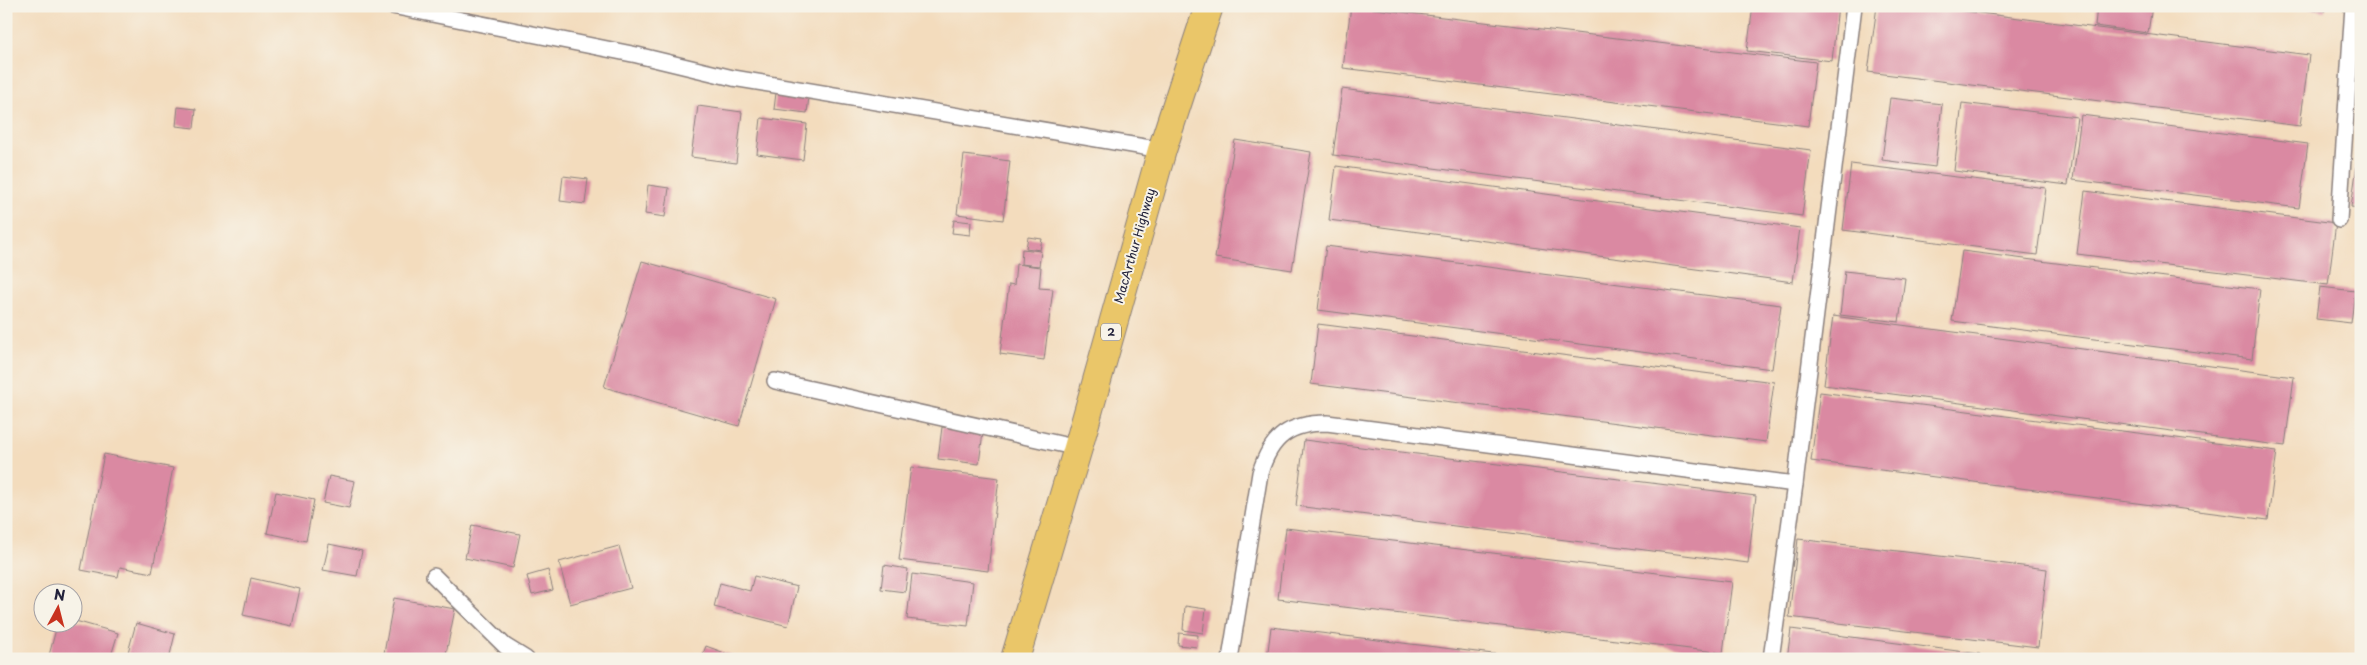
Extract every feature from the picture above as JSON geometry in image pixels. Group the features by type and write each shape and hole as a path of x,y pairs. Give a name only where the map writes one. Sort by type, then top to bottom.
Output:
{"highway":[{"name":"MacArthur Highway","path":"1014,659 1078,448 1162,150 1208,6"}],"lane":[{"path":"392,6 637,55 733,78 1162,150"},
{"path":"1771,659 1795,484 1854,6"},
{"path":"2339,220 2353,6"},
{"path":"775,381 1078,448"},
{"path":"1230,659 1260,472 1271,444 1297,425 1327,423 1795,484"},
{"path":"434,576 505,646 526,659"}],"building":[{"path":"1351,6 1816,62 1808,126 1343,68"},
{"path":"1753,6 1838,6 1832,61 1747,51"},
{"path":"1877,6 1925,6 2309,55 2300,126 1868,72"},
{"path":"2097,6 2152,6 2148,33 2095,26"},
{"path":"2297,6 2325,6 2325,11"},
{"path":"1342,89 1811,150 1802,216 1333,155"},
{"path":"776,93 809,97 807,113 774,109"},
{"path":"1890,98 1942,104 1935,167 1882,160"},
{"path":"1962,103 2077,117 2068,185 1954,171"},
{"path":"698,106 742,112 736,163 691,157"},
{"path":"178,107 196,109 194,128 176,126"},
{"path":"2081,115 2308,144 2299,208 2073,180"},
{"path":"761,118 807,124 803,160 757,154"},
{"path":"1235,140 1311,152 1292,270 1215,258"},
{"path":"2361,144 2361,208 2351,207"},
{"path":"964,155 1010,161 1003,220 957,214"},
{"path":"1851,164 2046,188 2037,255 1843,230"},
{"path":"1336,166 1800,228 1793,282 1329,220"},
{"path":"563,176 588,179 585,204 560,201"},
{"path":"648,185 669,188 665,217 645,214"},
{"path":"2085,191 2336,223 2328,285 2077,254"},
{"path":"954,220 971,222 970,235 952,233"},
{"path":"1028,237 1042,239 1040,250 1026,248"},
{"path":"1326,246 1781,305 1772,369 1318,310"},
{"path":"1022,249 1041,251 1039,266 1021,264"},
{"path":"1962,251 2260,289 2252,359 1952,321"},
{"path":"642,261 776,299 739,426 604,387"},
{"path":"1016,264 1041,267 1039,288 1053,289 1044,360 1000,354 1009,284 1014,285"},
{"path":"1845,271 1905,278 1899,322 1840,315"},
{"path":"2320,287 2355,291 2351,323 2316,319"},
{"path":"1833,316 2294,377 2285,446 1824,385"},
{"path":"1318,324 1774,382 1766,442 1311,384"},
{"path":"1820,392 2277,451 2268,520 1811,461"},
{"path":"942,427 983,432 979,464 938,459"},
{"path":"1304,440 1756,496 1748,563 1296,506"},
{"path":"104,454 173,468 152,573 120,567 118,577 81,570"},
{"path":"911,467 999,478 988,571 899,560"},
{"path":"329,476 355,481 349,508 323,503"},
{"path":"276,492 314,500 306,541 267,533"},
{"path":"472,525 520,534 513,568 465,558"},
{"path":"1286,528 1732,582 1723,653 1278,599"},
{"path":"1798,539 2047,569 2038,647 1789,617"},
{"path":"329,544 362,551 357,576 323,570"},
{"path":"619,546 631,588 570,604 559,562"},
{"path":"884,565 908,569 905,592 881,589"},
{"path":"548,570 553,590 532,595 527,576"},
{"path":"912,574 973,582 968,626 907,619"},
{"path":"754,576 797,587 788,626 714,607 720,583 750,591"},
{"path":"251,578 300,589 292,626 243,615"},
{"path":"394,598 455,609 445,659 383,659"},
{"path":"1185,606 1206,609 1203,633 1183,630"},
{"path":"82,623 118,633 110,659 48,659 55,632 82,632"},
{"path":"136,623 175,634 169,659 137,659 127,656"},
{"path":"1271,627 1526,658 1526,659 1267,659"},
{"path":"1791,629 1980,654 1979,659 1787,659"},
{"path":"1179,633 1198,635 1197,647 1178,645"},
{"path":"706,646 741,659 701,659"}]}
